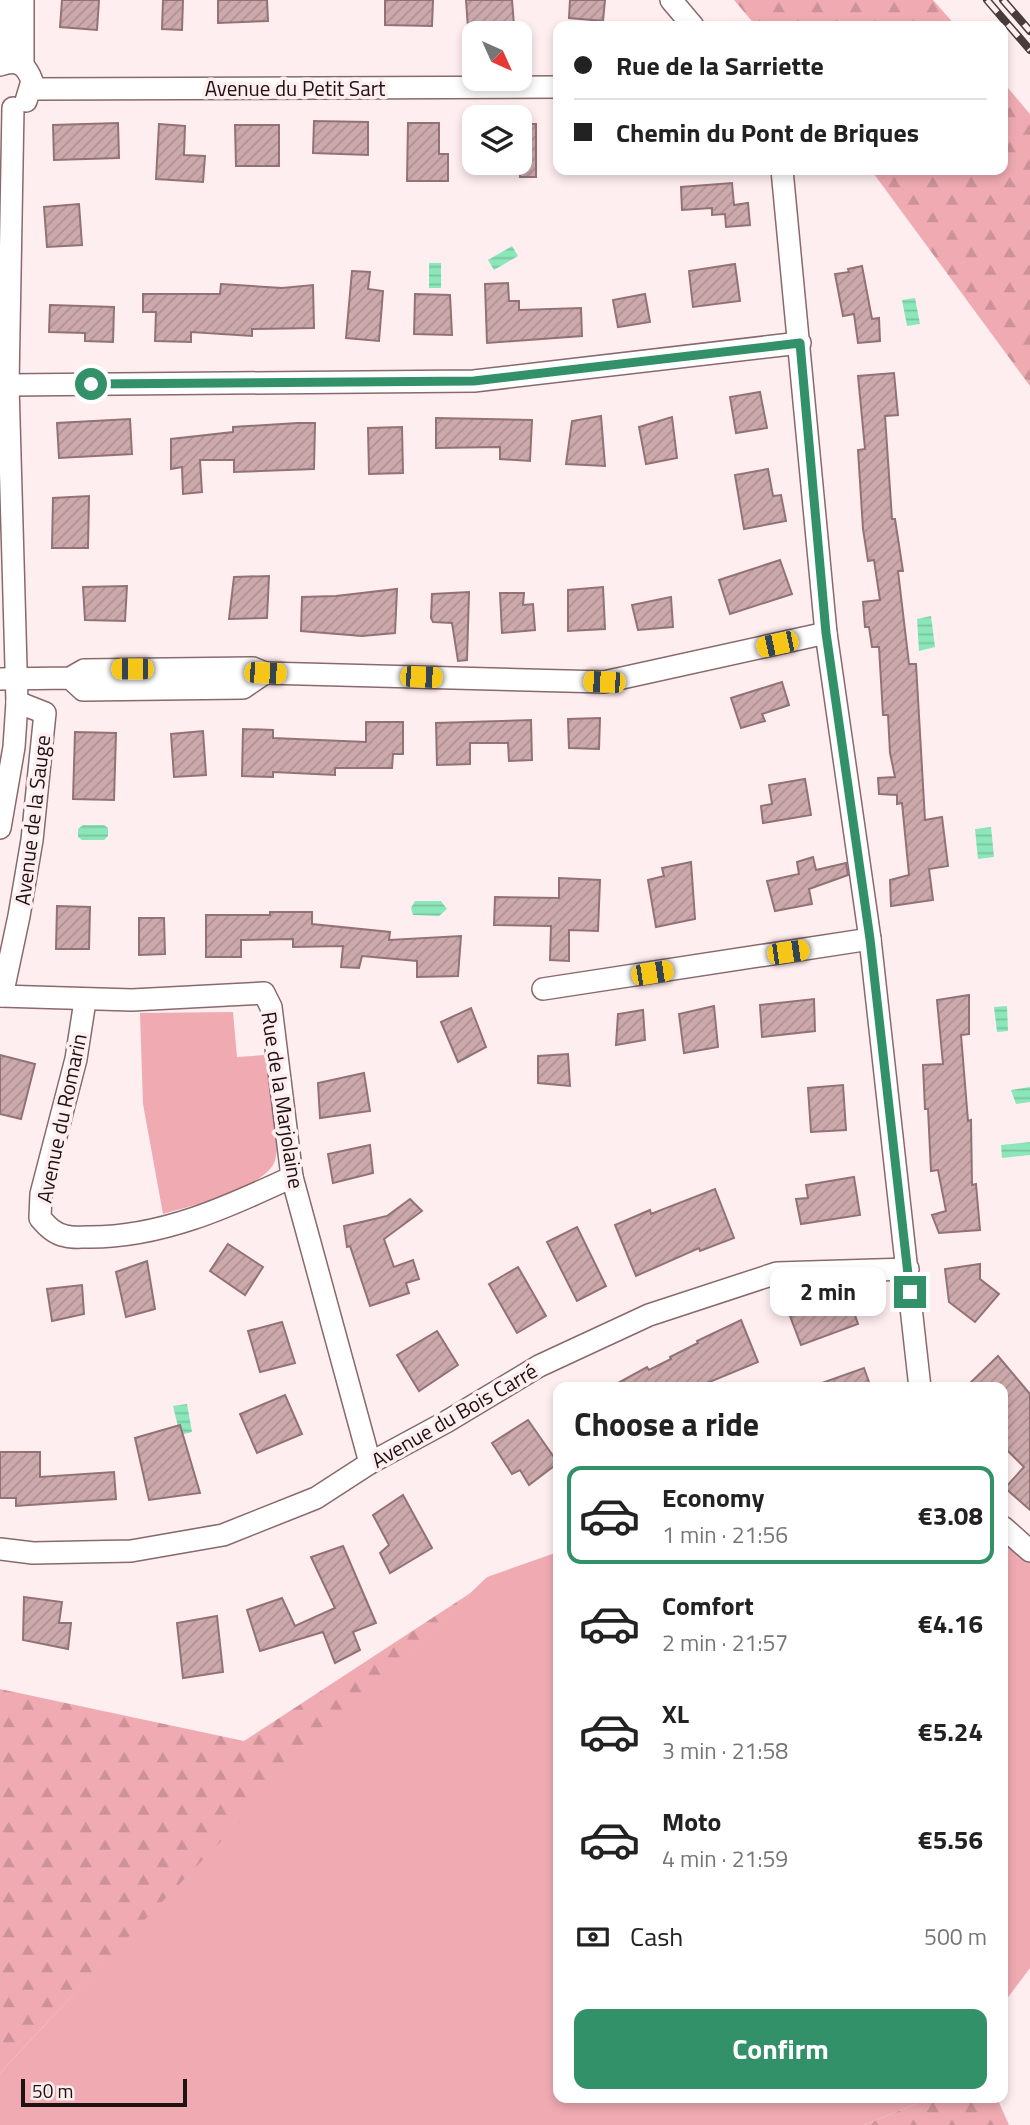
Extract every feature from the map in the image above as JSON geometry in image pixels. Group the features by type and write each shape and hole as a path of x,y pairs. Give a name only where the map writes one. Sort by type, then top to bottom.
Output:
{"street":[{"path":"6,0 11,64 32,82 29,98 23,104 6,107"},
{"path":"11,64 23,0"},
{"path":"671,0 689,21"},
{"name":"Avenue du Petit Sart","path":"32,89 553,88"},
{"name":"Avenue de la Sauge","path":"0,828 15,747 17,702 8,680 6,107"},
{"path":"783,175 826,633 870,939 919,1382"},
{"path":"8,385 474,381 800,343"},
{"path":"8,680 70,678 83,690 243,688 265,673 604,682 826,633"},
{"name":"Avenue de la Sauge","path":"1,996 33,840 45,713 17,702"},
{"path":"543,989 870,939"},
{"name":"Rue de la Marjolaine","path":"1,996 132,1000 264,993 271,1007 292,1177 370,1463"},
{"name":"Avenue du Romarin","path":"85,1000 76,1059 41,1194 40,1218 50,1229 65,1237 105,1237 166,1228 249,1197 292,1177"},
{"name":"Avenue du Bois Carré","path":"0,1549 33,1553 131,1551 223,1535 316,1498 370,1463 446,1422 539,1366 649,1315 777,1273 908,1269"},
{"path":"1008,1531 1030,1551"}],"green space":[{"path":"734,0 933,0 952,21 752,21"},
{"path":"1008,88 1030,114 1030,386 875,175 1008,175"},
{"path":"233,1012 237,1057 265,1055 277,1148 275,1162 260,1178 234,1192 163,1214 143,1104 140,1013"},
{"path":"1008,1533 1030,1553 1030,1968 1008,1997"},
{"path":"553,1554 553,2103 918,2103 864,2125 0,2125 0,2073 235,1821 487,1577"},
{"path":"472,1592 233,1830 0,2073 0,1689 244,1741"},
{"path":"918,2103 999,2103 1009,2125 864,2125"}],"shaded area":[{"path":"512,246 518,256 494,270 488,260"},
{"path":"429,263 441,263 441,288 429,288"},
{"path":"915,298 920,324 907,326 902,300"},
{"path":"931,616 935,647 919,651 917,619"},
{"path":"83,825 104,825 108,828 108,836 104,840 82,840 78,837 78,829"},
{"path":"991,827 994,857 978,859 975,829"},
{"path":"415,901 441,901 447,909 439,916 413,915 411,908"},
{"path":"1007,1006 1008,1031 997,1032 994,1007"},
{"path":"1030,1087 1030,1102 1016,1104 1011,1090"},
{"path":"1030,1142 1030,1155 1002,1158 1001,1145"},
{"path":"187,1404 192,1432 180,1435 173,1406"}],"building":[{"path":"62,0 99,0 97,30 60,27"},
{"path":"163,0 183,0 182,30 162,29"},
{"path":"218,0 267,0 268,21 218,23"},
{"path":"385,0 433,0 432,26 385,25"},
{"path":"466,0 512,0 514,21 468,21"},
{"path":"570,0 605,0 603,21 569,18"},
{"path":"314,121 368,122 368,155 313,153"},
{"path":"118,123 119,158 54,160 53,125"},
{"path":"408,123 439,123 439,154 448,154 448,181 407,181"},
{"path":"159,124 185,126 184,155 205,156 203,182 156,179"},
{"path":"532,124 536,124 536,177 520,177 532,175"},
{"path":"235,125 279,125 279,166 236,166"},
{"path":"732,183 734,205 748,203 750,225 726,227 725,214 712,215 712,208 682,210 681,187"},
{"path":"79,204 82,245 47,247 44,207"},
{"path":"735,264 740,301 693,307 689,271"},
{"path":"862,266 872,319 879,318 880,341 858,343 854,314 843,316 835,274"},
{"path":"352,271 370,272 368,289 383,291 379,341 346,338"},
{"path":"508,283 509,301 519,301 519,310 581,308 582,336 487,343 485,284"},
{"path":"221,284 282,288 313,285 314,328 252,329 252,336 191,332 191,342 155,341 156,312 143,312 143,294 220,294"},
{"path":"415,294 450,295 452,335 414,334"},
{"path":"645,294 650,322 618,327 613,300"},
{"path":"50,305 114,307 113,342 85,341 85,333 49,332"},
{"path":"894,373 898,415 885,416 892,519 895,519 903,571 898,571 909,664 916,664 925,820 942,817 948,866 929,869 933,900 891,906 890,880 909,875 902,803 897,804 897,795 879,794 878,778 895,777 890,753 888,715 883,715 879,647 872,647 869,627 865,627 863,602 880,600 874,560 868,561 863,529 858,450 865,449 858,376"},
{"path":"760,392 767,428 736,433 730,397"},
{"path":"601,416 605,466 566,464 572,421"},
{"path":"672,417 677,458 646,464 639,427"},
{"path":"436,418 532,420 530,461 500,459 500,447 436,448"},
{"path":"130,419 132,454 59,458 57,423"},
{"path":"315,423 314,469 234,472 234,460 200,460 202,492 183,494 182,467 171,469 171,439 233,432 233,427"},
{"path":"402,427 403,473 369,474 368,428"},
{"path":"768,469 773,496 781,495 786,521 744,529 735,475"},
{"path":"89,496 88,548 52,548 53,498"},
{"path":"780,560 792,594 730,614 719,580"},
{"path":"269,576 267,618 229,619 234,577"},
{"path":"127,586 125,621 85,620 83,587"},
{"path":"603,587 605,629 568,631 568,590"},
{"path":"397,589 395,633 362,636 301,631 302,597"},
{"path":"469,592 467,660 458,661 452,623 433,622 431,618 432,594"},
{"path":"500,593 524,593 523,605 533,604 535,630 502,633"},
{"path":"671,597 673,627 638,630 632,605"},
{"path":"782,682 789,705 762,714 765,721 741,728 731,698"},
{"path":"600,718 599,749 569,748 568,719"},
{"path":"531,720 532,760 509,761 508,743 470,743 470,764 437,765 436,723"},
{"path":"366,722 403,722 403,754 393,754 392,768 335,768 335,775 273,772 273,777 242,776 243,729 273,730 273,738 366,742"},
{"path":"203,731 206,775 174,777 171,734"},
{"path":"75,732 116,733 114,800 73,799"},
{"path":"805,779 811,815 763,823 761,806 772,804 769,785"},
{"path":"813,857 816,870 846,863 848,875 809,889 812,904 775,911 767,881 799,874 797,862"},
{"path":"691,862 695,919 656,927 648,880 664,876 662,868"},
{"path":"559,878 600,880 598,931 569,930 569,961 550,960 551,926 494,925 495,897 559,898"},
{"path":"57,906 90,907 89,949 56,949"},
{"path":"270,912 312,912 312,924 390,932 389,940 461,936 458,976 417,977 417,961 362,956 359,968 341,967 343,946 293,947 293,939 241,940 241,957 206,957 206,915 270,915"},
{"path":"139,918 164,918 165,954 139,955"},
{"path":"969,995 969,1034 961,1035 968,1121 971,1120 972,1185 976,1184 980,1230 939,1233 932,1215 946,1211 938,1170 931,1171 923,1065 943,1064 937,1000"},
{"path":"814,999 815,1031 762,1037 760,1005"},
{"path":"714,1006 718,1047 684,1053 679,1014"},
{"path":"471,1008 486,1047 458,1062 441,1022"},
{"path":"643,1010 645,1040 616,1045 618,1014"},
{"path":"568,1054 570,1086 538,1083 538,1056"},
{"path":"0,1055 35,1064 21,1119 0,1114"},
{"path":"364,1073 370,1111 320,1118 318,1083"},
{"path":"843,1085 846,1130 811,1132 808,1088"},
{"path":"370,1145 373,1173 333,1183 328,1154"},
{"path":"854,1177 860,1215 801,1224 796,1199 808,1198 806,1185"},
{"path":"715,1189 734,1238 700,1251 699,1248 636,1276 615,1225 650,1210 651,1214"},
{"path":"410,1199 422,1211 384,1239 394,1267 413,1260 419,1279 406,1283 409,1293 370,1306 350,1246 347,1247 344,1226 387,1216"},
{"path":"577,1227 606,1286 577,1301 547,1242"},
{"path":"228,1244 263,1267 245,1295 210,1271"},
{"path":"147,1261 155,1309 126,1317 116,1272"},
{"path":"980,1264 980,1279 999,1294 975,1322 949,1302 945,1269"},
{"path":"518,1267 546,1316 517,1333 489,1284"},
{"path":"82,1285 84,1314 52,1321 47,1289"},
{"path":"848,1295 858,1324 801,1345 790,1316"},
{"path":"741,1320 758,1362 710,1382 620,1382 647,1367 649,1370 671,1359 670,1357 698,1343 697,1341"},
{"path":"282,1322 295,1363 260,1372 248,1331"},
{"path":"437,1331 458,1365 419,1391 397,1355"},
{"path":"998,1356 1030,1394 1030,1510 1008,1491 1008,1485 1024,1467 1008,1451 1008,1382 971,1382"},
{"path":"864,1368 869,1382 824,1382"},
{"path":"285,1395 302,1434 257,1453 240,1414"},
{"path":"528,1420 553,1456 553,1467 529,1485 520,1470 512,1474 492,1443"},
{"path":"180,1425 200,1493 149,1500 135,1438"},
{"path":"0,1452 40,1452 40,1477 114,1472 116,1499 16,1506 16,1498 0,1498"},
{"path":"403,1495 432,1548 390,1573 380,1553 389,1545 373,1515"},
{"path":"343,1546 376,1623 353,1632 360,1650 335,1663 323,1632 260,1651 247,1610 282,1598 295,1626 335,1608 311,1557"},
{"path":"24,1597 62,1602 59,1623 71,1623 68,1649 23,1640"},
{"path":"217,1616 223,1672 183,1678 177,1623"}],"railway":[{"path":"987,0 1005,21"},
{"path":"1003,0 1030,31"},
{"path":"1008,24 1030,50"}],"route":[{"path":"91,384 474,381 800,343 826,633 870,939 910,1292"}]}
